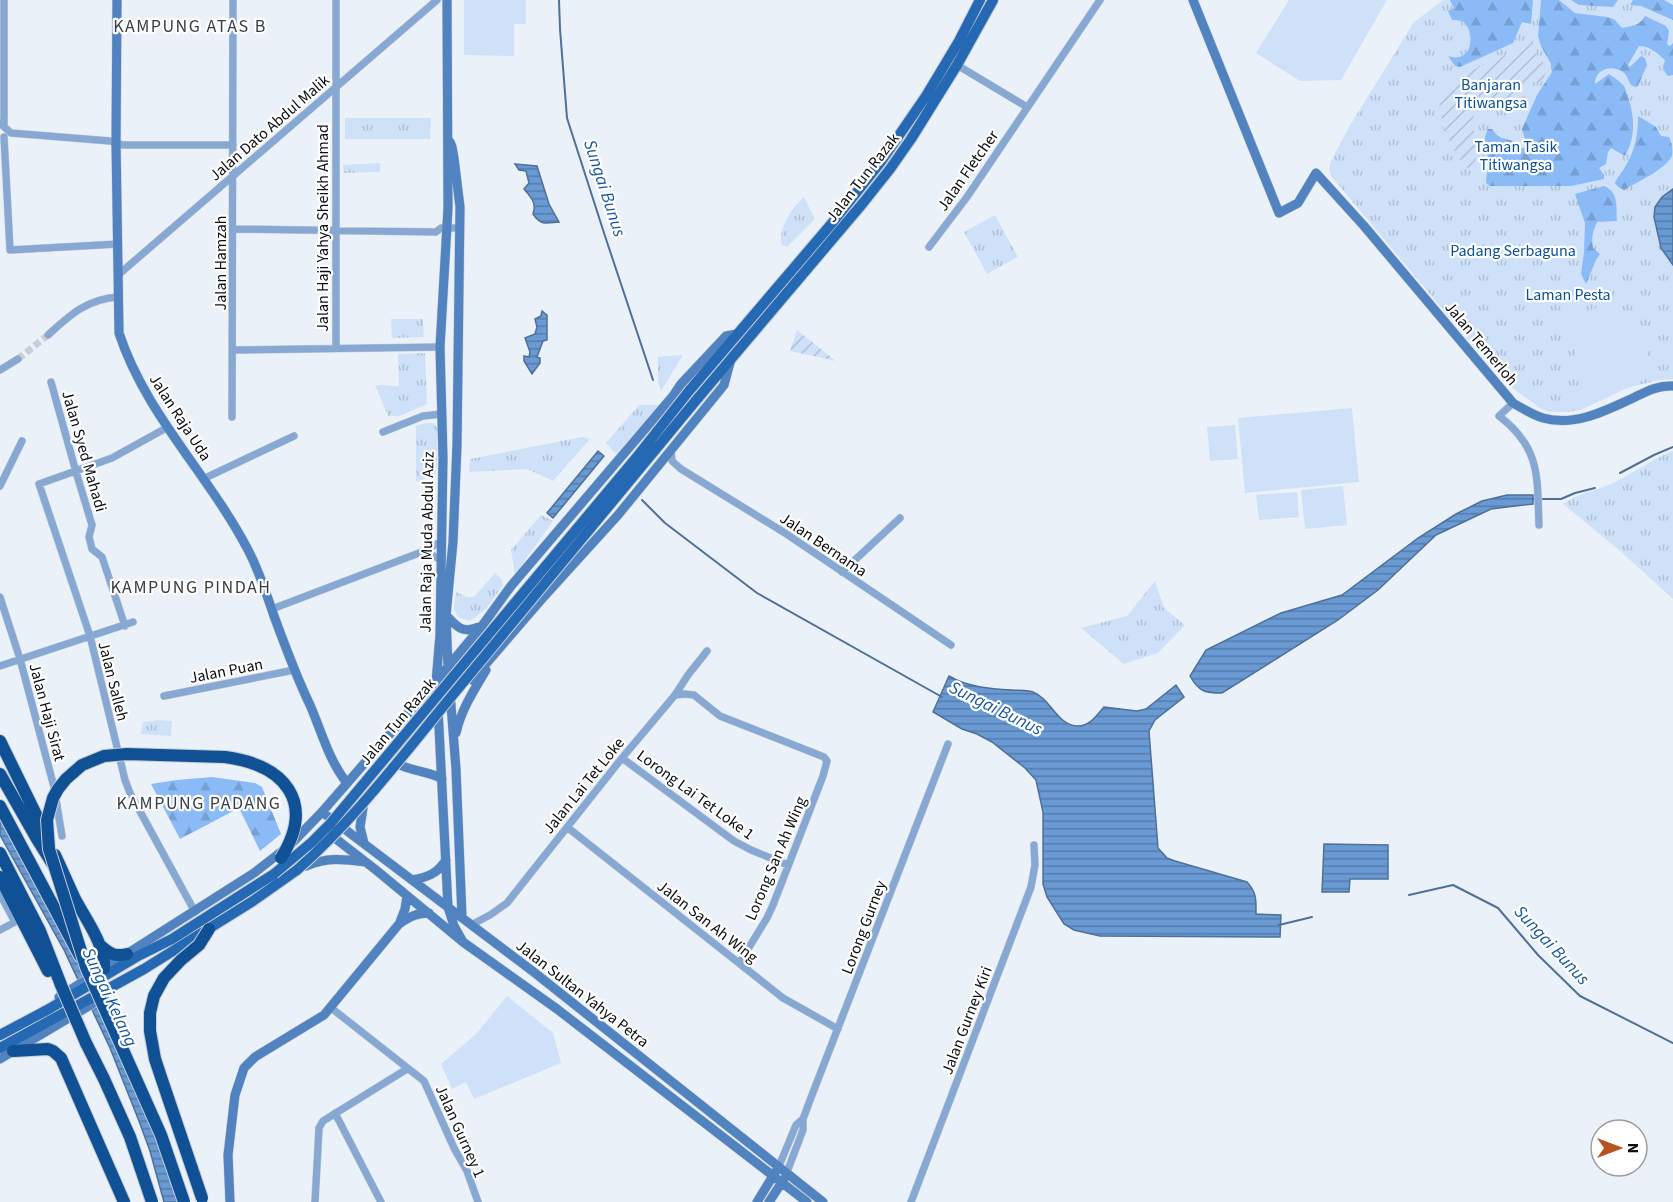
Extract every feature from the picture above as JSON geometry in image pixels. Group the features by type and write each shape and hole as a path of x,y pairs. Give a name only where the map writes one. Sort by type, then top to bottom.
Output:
{"highway":[{"path":"0,741 100,945 104,969"},
{"path":"86,967 55,870 47,836 49,810 58,789 82,765 104,756 127,754 225,757 241,759 267,769 288,788 296,814 292,839 274,874"},
{"path":"0,774 36,839 74,896"},
{"path":"0,786 12,795"},
{"path":"0,806 86,967 161,1135 184,1202"},
{"path":"0,853 40,931 86,1043"},
{"path":"0,877 113,1098 130,1137 152,1202"},
{"path":"203,1202 160,1075 150,1031 150,1013 154,996 164,978 199,945 209,928"},
{"path":"100,945 109,954 115,956 128,954"},
{"path":"6,1049 41,1049 57,1054 124,1202"}],"main road":[{"name":"Jalan Raja Uda","path":"117,0 116,142 119,333 146,394 247,547 265,586 294,670 335,763 347,783"},
{"name":"Jalan Raja Muda Abdul Aziz","path":"447,0 448,179 440,346 441,560 440,635 436,681 448,907 454,926 463,942"},
{"name":"Jalan Tun Razak","path":"0,1059 6,1049 144,969 253,901 297,870 336,833 546,584 738,334 880,163 931,88 980,0"},
{"name":"Jalan Tun Razak","path":"0,1035 172,939 274,874 312,843 636,458 693,394 732,357 883,177 911,139 957,65 993,0"},
{"name":"Jalan Temerloh","path":"1193,0 1279,213 1298,203 1316,173 1364,226 1513,403 1542,418 1556,421 1577,420 1598,414 1657,386 1673,386"},
{"name":"Jalan Raja Muda Abdul Aziz","path":"446,138 452,147 458,184 459,232 457,445 453,542 446,615 462,917"},
{"name":"Jalan Tun Razak","path":"0,1031 195,912 290,845 322,812 448,667 482,626 510,586 681,384 726,336 738,334"},
{"name":"Jalan Tun Razak","path":"6,1049 67,1019 248,910 306,866 335,839 540,601 618,515 724,385 732,357"},
{"path":"441,542 453,542"},
{"path":"521,574 516,587 519,601 526,604 540,601"},
{"path":"446,615 461,629 468,630 482,626"},
{"path":"454,744 465,707 498,650"},
{"path":"400,765 437,775 442,779"},
{"path":"363,808 360,827 364,845"},
{"name":"Jalan Sultan Yahya Petra","path":"322,812 569,1000 823,1202"},
{"name":"Jalan Sultan Yahya Petra","path":"313,821 367,862 463,942 557,1009 807,1202"},
{"path":"306,866 322,860 367,862"},
{"path":"412,880 433,875 446,860"},
{"path":"399,924 407,896"},
{"path":"230,1202 228,1155 235,1095 244,1068 255,1057 324,1015 399,924 418,913 429,913"},
{"path":"757,1202 773,1176 783,1169"},
{"path":"769,1202 781,1183 783,1169"}],"street":[{"path":"4,0 2,124 5,136 10,250 118,244"},
{"name":"Jalan Hamzah","path":"232,417 233,0"},
{"name":"Jalan Haji Yahya Sheikh Ahmad","path":"336,0 336,348"},
{"name":"Jalan Dato Abdul Malik","path":"118,275 437,0"},
{"name":"Jalan Fletcher","path":"929,247 967,197 1100,0"},
{"path":"957,65 1027,107"},
{"path":"5,136 116,142 123,145 233,145"},
{"path":"233,229 436,232 441,228 446,232 459,232"},
{"path":"48,335 83,306 118,297"},
{"path":"233,350 440,346"},
{"path":"0,370 18,359"},
{"name":"Jalan Syed Mahadi","path":"51,382 92,525 88,537 92,549 102,557 125,626"},
{"path":"1513,403 1499,416 1509,424 1528,448 1536,470 1539,525"},
{"path":"383,432 423,416 442,414"},
{"path":"76,472 112,458 168,427"},
{"path":"203,479 294,436"},
{"path":"0,486 22,441"},
{"path":"672,447 672,461 681,469"},
{"name":"Jalan Bernama","path":"658,464 681,469 785,533 951,645"},
{"name":"Jalan Salleh","path":"76,472 39,484 90,636 106,708 130,793 195,912"},
{"path":"842,572 900,518"},
{"path":"272,609 419,553 441,542"},
{"path":"419,553 432,555 441,560"},
{"name":"Jalan Haji Sirat","path":"0,597 20,659 54,787 62,836"},
{"path":"0,666 133,622"},
{"name":"Jalan Lai Tet Loke","path":"471,925 499,910 507,903 675,695 707,651"},
{"name":"Jalan Puan","path":"164,696 294,670"},
{"name":"Lorong San Ah Wing","path":"675,695 694,695 720,716 824,757 827,761 767,918 740,962"},
{"name":"Lorong Gurney","path":"783,1169 803,1130 803,1119 948,744"},
{"name":"Lorong Lai Tet Loke 1","path":"622,758 734,841 788,865"},
{"name":"Jalan San Ah Wing","path":"567,827 783,998 838,1029"},
{"name":"Jalan Gurney Kiri","path":"910,1202 1031,887 1035,865 1034,845"},
{"path":"0,894 15,922 0,930"},
{"name":"Jalan Gurney 1","path":"330,1006 424,1081 454,1148 467,1171 478,1202"},
{"path":"315,1202 319,1128 323,1121 407,1069"},
{"path":"335,1113 381,1202"}],"green space":[{"path":"464,0 526,0 526,24 514,24 514,56 464,55"},
{"path":"1289,0 1387,0 1341,80 1300,81 1256,53"},
{"name":"Taman Tasik Titiwangsa","path":"1443,0 1673,0 1673,379 1627,388 1581,410 1549,412 1540,408 1511,387 1476,349 1331,176 1329,169 1331,161 1349,127 1413,23"},
{"path":"1450,0 1533,0 1531,24 1522,22 1513,43 1460,67 1455,66 1448,56 1457,57 1468,51 1470,38 1469,31 1462,21 1452,20 1448,11 1454,8"},
{"path":"1541,0 1559,0 1575,13 1614,19 1622,28 1638,24 1645,16 1666,26 1669,31 1667,44 1670,46 1673,43 1673,75 1666,74 1665,60 1650,49 1639,46 1628,65 1630,67 1641,56 1645,58 1647,65 1638,86 1631,85 1623,72 1614,68 1604,69 1598,75 1595,84 1609,74 1624,86 1633,122 1631,143 1625,156 1611,148 1606,164 1599,168 1604,179 1571,186 1490,186 1486,183 1488,161 1485,140 1488,129 1514,142 1520,148 1524,148 1526,143 1522,129 1537,95 1552,72 1551,64 1538,36"},
{"path":"1571,0 1618,0 1613,7 1579,5"},
{"path":"1633,0 1664,0 1673,5 1673,20 1641,6 1630,5"},
{"name":"Banjaran Titiwangsa","path":"1531,39 1537,55 1549,67 1541,83 1534,81 1523,96 1516,101 1500,108 1473,109 1476,158 1473,174 1457,156 1444,131 1439,102 1444,91 1454,82 1522,47"},
{"path":"1638,116 1656,127 1661,136 1669,137 1672,156 1658,170 1624,190 1615,183 1634,149"},
{"path":"345,118 431,118 430,139 345,139"},
{"path":"380,163 380,172 344,173 343,165"},
{"path":"1604,186 1614,196 1617,221 1597,222 1592,244 1600,254 1586,284 1581,274 1585,223 1575,194"},
{"path":"804,197 815,219 787,247 781,244 784,225 795,206"},
{"path":"995,215 1018,257 987,274 964,232"},
{"path":"1597,308 1606,309 1642,332 1648,368 1645,380 1625,386 1587,405 1567,317"},
{"path":"391,319 423,319 424,337 392,338"},
{"path":"797,330 836,361 790,351"},
{"path":"425,353 427,404 400,416 388,416 375,385 399,386 398,354"},
{"path":"683,355 661,391 658,382 658,357"},
{"path":"639,405 659,405 616,454 606,443"},
{"path":"1352,408 1359,482 1245,493 1238,418"},
{"path":"433,423 437,427 437,468 435,475 416,482 416,426"},
{"path":"1235,425 1238,459 1210,461 1207,427"},
{"path":"582,437 590,439 553,481 527,469 469,472 470,459"},
{"path":"1673,451 1673,599 1563,504 1579,495 1614,482"},
{"path":"1343,486 1347,525 1305,529 1301,490"},
{"path":"1297,492 1299,517 1259,520 1256,495"},
{"path":"541,515 553,521 515,574 511,550"},
{"path":"495,573 503,585 486,609 470,621 458,617 454,609 456,592 467,597 474,597"},
{"path":"1155,581 1164,608 1185,625 1158,653 1124,664 1081,628 1127,616"},
{"path":"172,721 171,736 141,734 143,722"},
{"path":"212,777 255,783 262,787 281,834 260,851 239,808 180,839 151,784"},
{"path":"507,996 553,1033 561,1063 474,1099 466,1082 452,1089 441,1064 476,1034"}],"water":[{"path":"515,164 537,166 549,204 559,222 544,223 536,218 533,214 533,200 524,189 529,183 526,171 519,170"},
{"path":"1673,189 1673,265 1661,248 1654,217 1655,207 1662,197"},
{"path":"542,311 547,315 547,340 543,341 537,357 540,358 540,363 532,374 524,361 524,356 529,357 530,352 525,338 535,334 537,327 535,319 541,316"},
{"path":"598,451 604,456 553,518 547,513"},
{"path":"1507,495 1533,495 1533,504 1491,509 1436,535 1378,590 1338,620 1222,693 1203,690 1190,676 1206,650 1281,613 1342,595 1418,538 1456,514 1482,501"},
{"path":"949,676 979,687 1032,692 1041,696 1065,722 1078,726 1090,722 1104,707 1137,711 1146,709 1176,685 1184,697 1155,720 1149,731 1158,848 1167,858 1247,882 1254,893 1256,914 1281,915 1280,937 1100,936 1074,930 1064,924 1047,897 1043,884 1043,812 1036,780 1025,768 992,742 962,729 933,712"},
{"path":"0,812 65,935 148,1112 179,1202 164,1202 150,1151 110,1048 64,950 0,835"},
{"path":"1324,844 1388,845 1388,879 1350,879 1349,892 1322,892"}],"waterway":[{"name":"Sungai Bunus","path":"559,0 567,118 653,380"},
{"path":"1620,473 1673,447"},
{"path":"1533,499 1561,499 1595,488"},
{"name":"Sungai Bunus","path":"642,500 665,523 757,593 942,697"},
{"name":"Sungai Bunus","path":"1409,895 1453,885 1498,908 1538,955 1580,996 1673,1043"},
{"name":"Sungai Bunus","path":"1279,925 1312,917"}],"tunnel":[{"path":"18,359 48,335"}],"district":[{"name":"KAMPUNG ATAS B","path":"190,26"},
{"name":"KAMPUNG PINDAH","path":"191,587"},
{"name":"KAMPUNG PADANG","path":"199,803"}],"park label":[{"name":"Padang Serbaguna","path":"1513,250"},
{"name":"Laman Pesta","path":"1568,294"}],"water label":[{"name":"Sungai Kelang","path":"110,997"}]}
